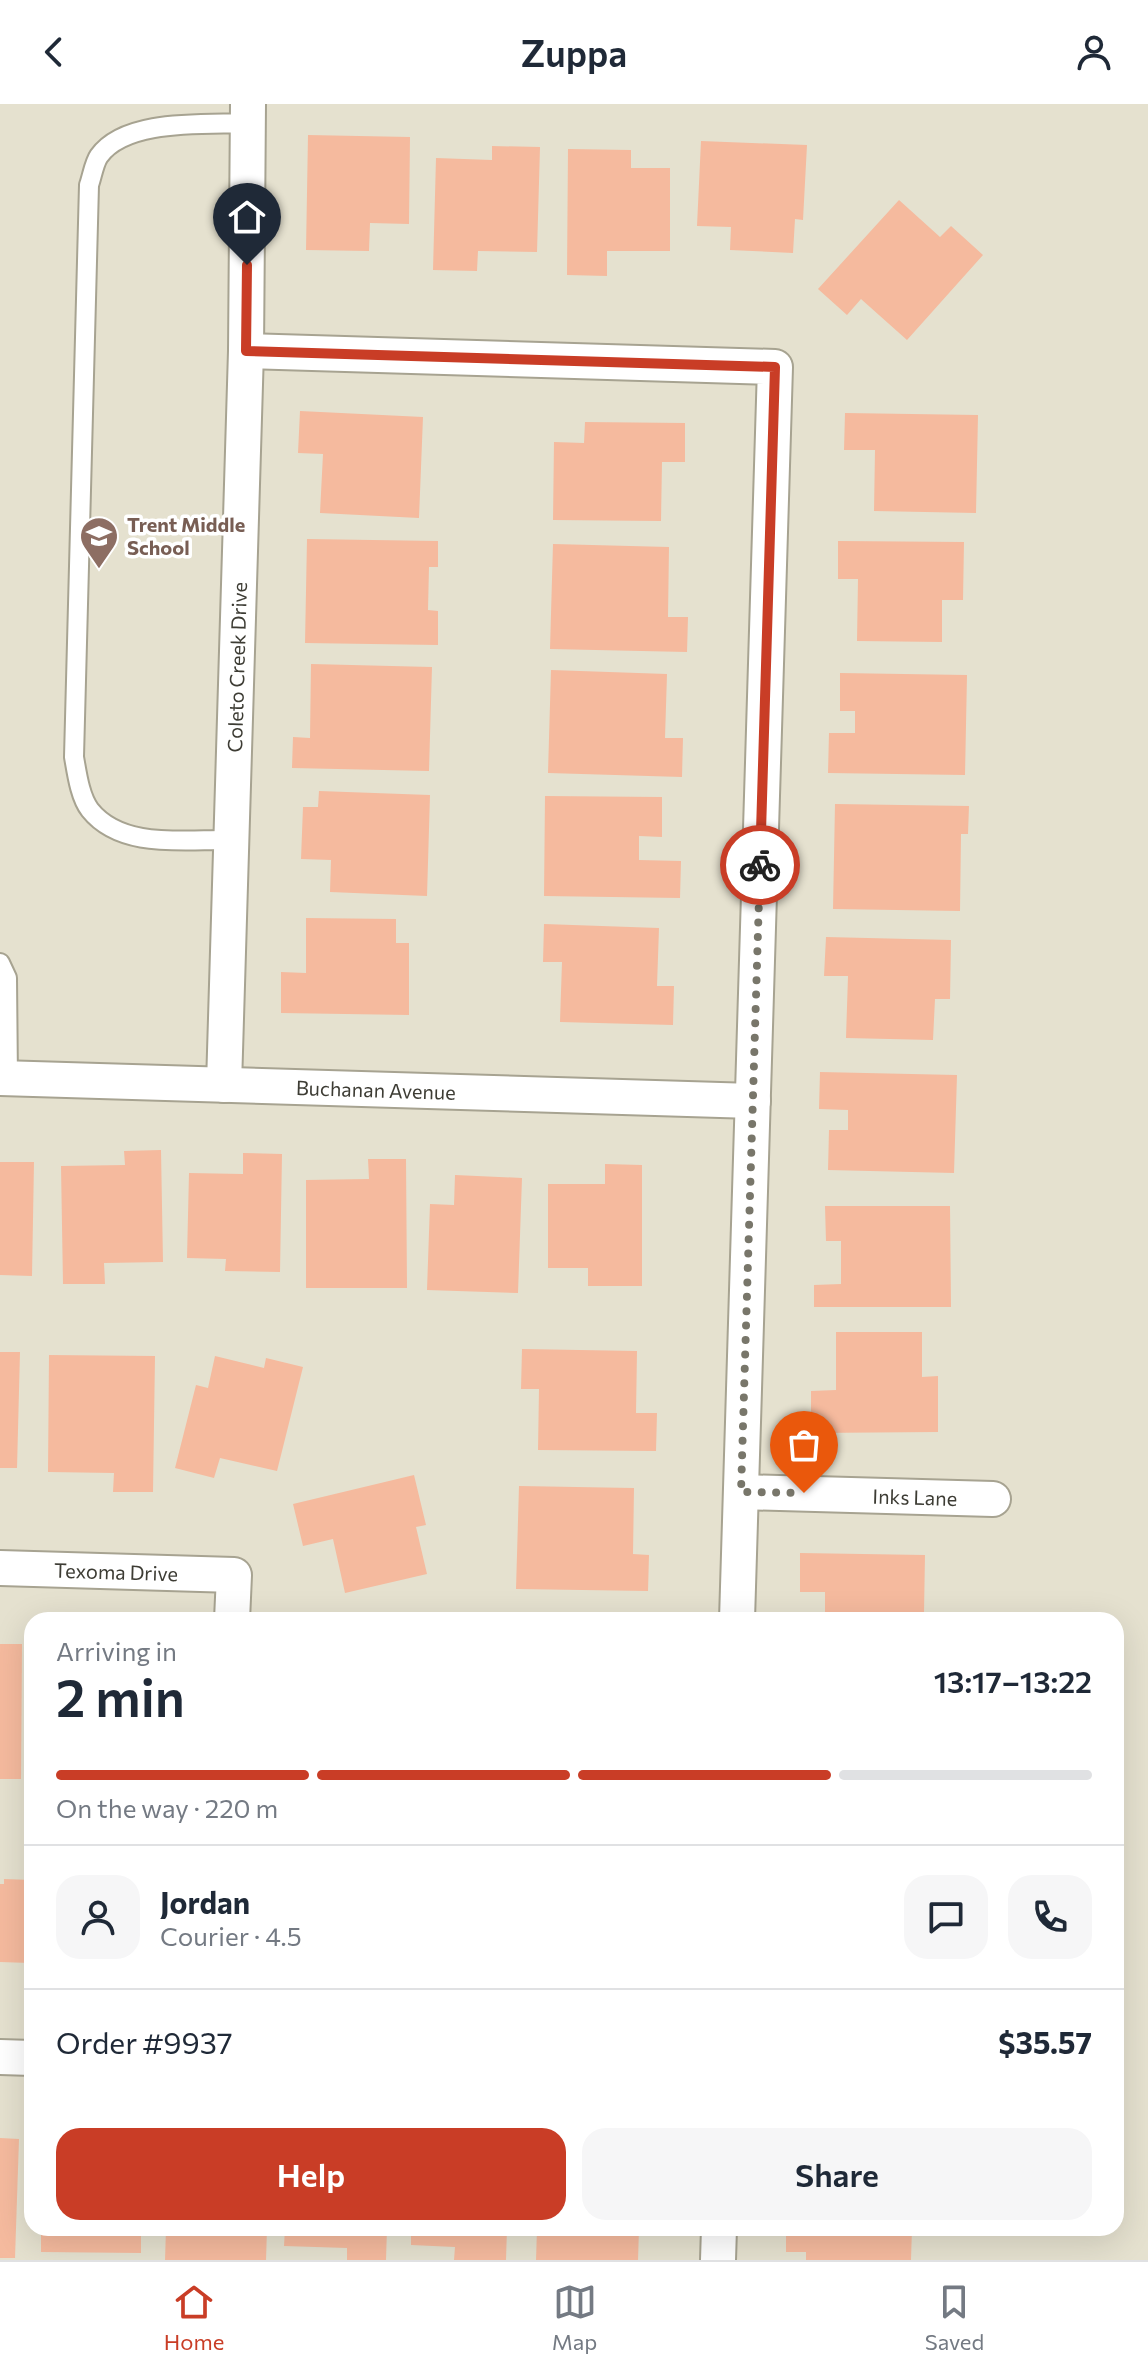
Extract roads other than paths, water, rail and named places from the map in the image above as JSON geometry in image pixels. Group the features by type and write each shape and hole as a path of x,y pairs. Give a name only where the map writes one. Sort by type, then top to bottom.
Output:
{"street":[{"name":"Coleto Creek Drive","path":"224,1085 246,351 248,114"},
{"path":"246,351 775,367 737,1612"},
{"name":"Buchanan Avenue","path":"4,1078 753,1101"},
{"name":"Inks Lane","path":"741,1492 993,1499"},
{"name":"Texoma Drive","path":"0,1568 234,1575 232,1612"},
{"path":"0,2057 24,2058"},
{"path":"718,2260 719,2236"}],"lane":[{"path":"231,840 141,839 109,827 89,809 74,757 89,185 98,157 116,141 150,128 248,114"},
{"path":"0,963 7,978 4,1078"}],"place":[{"name":"Trent Middle School","path":"99,570"}]}
